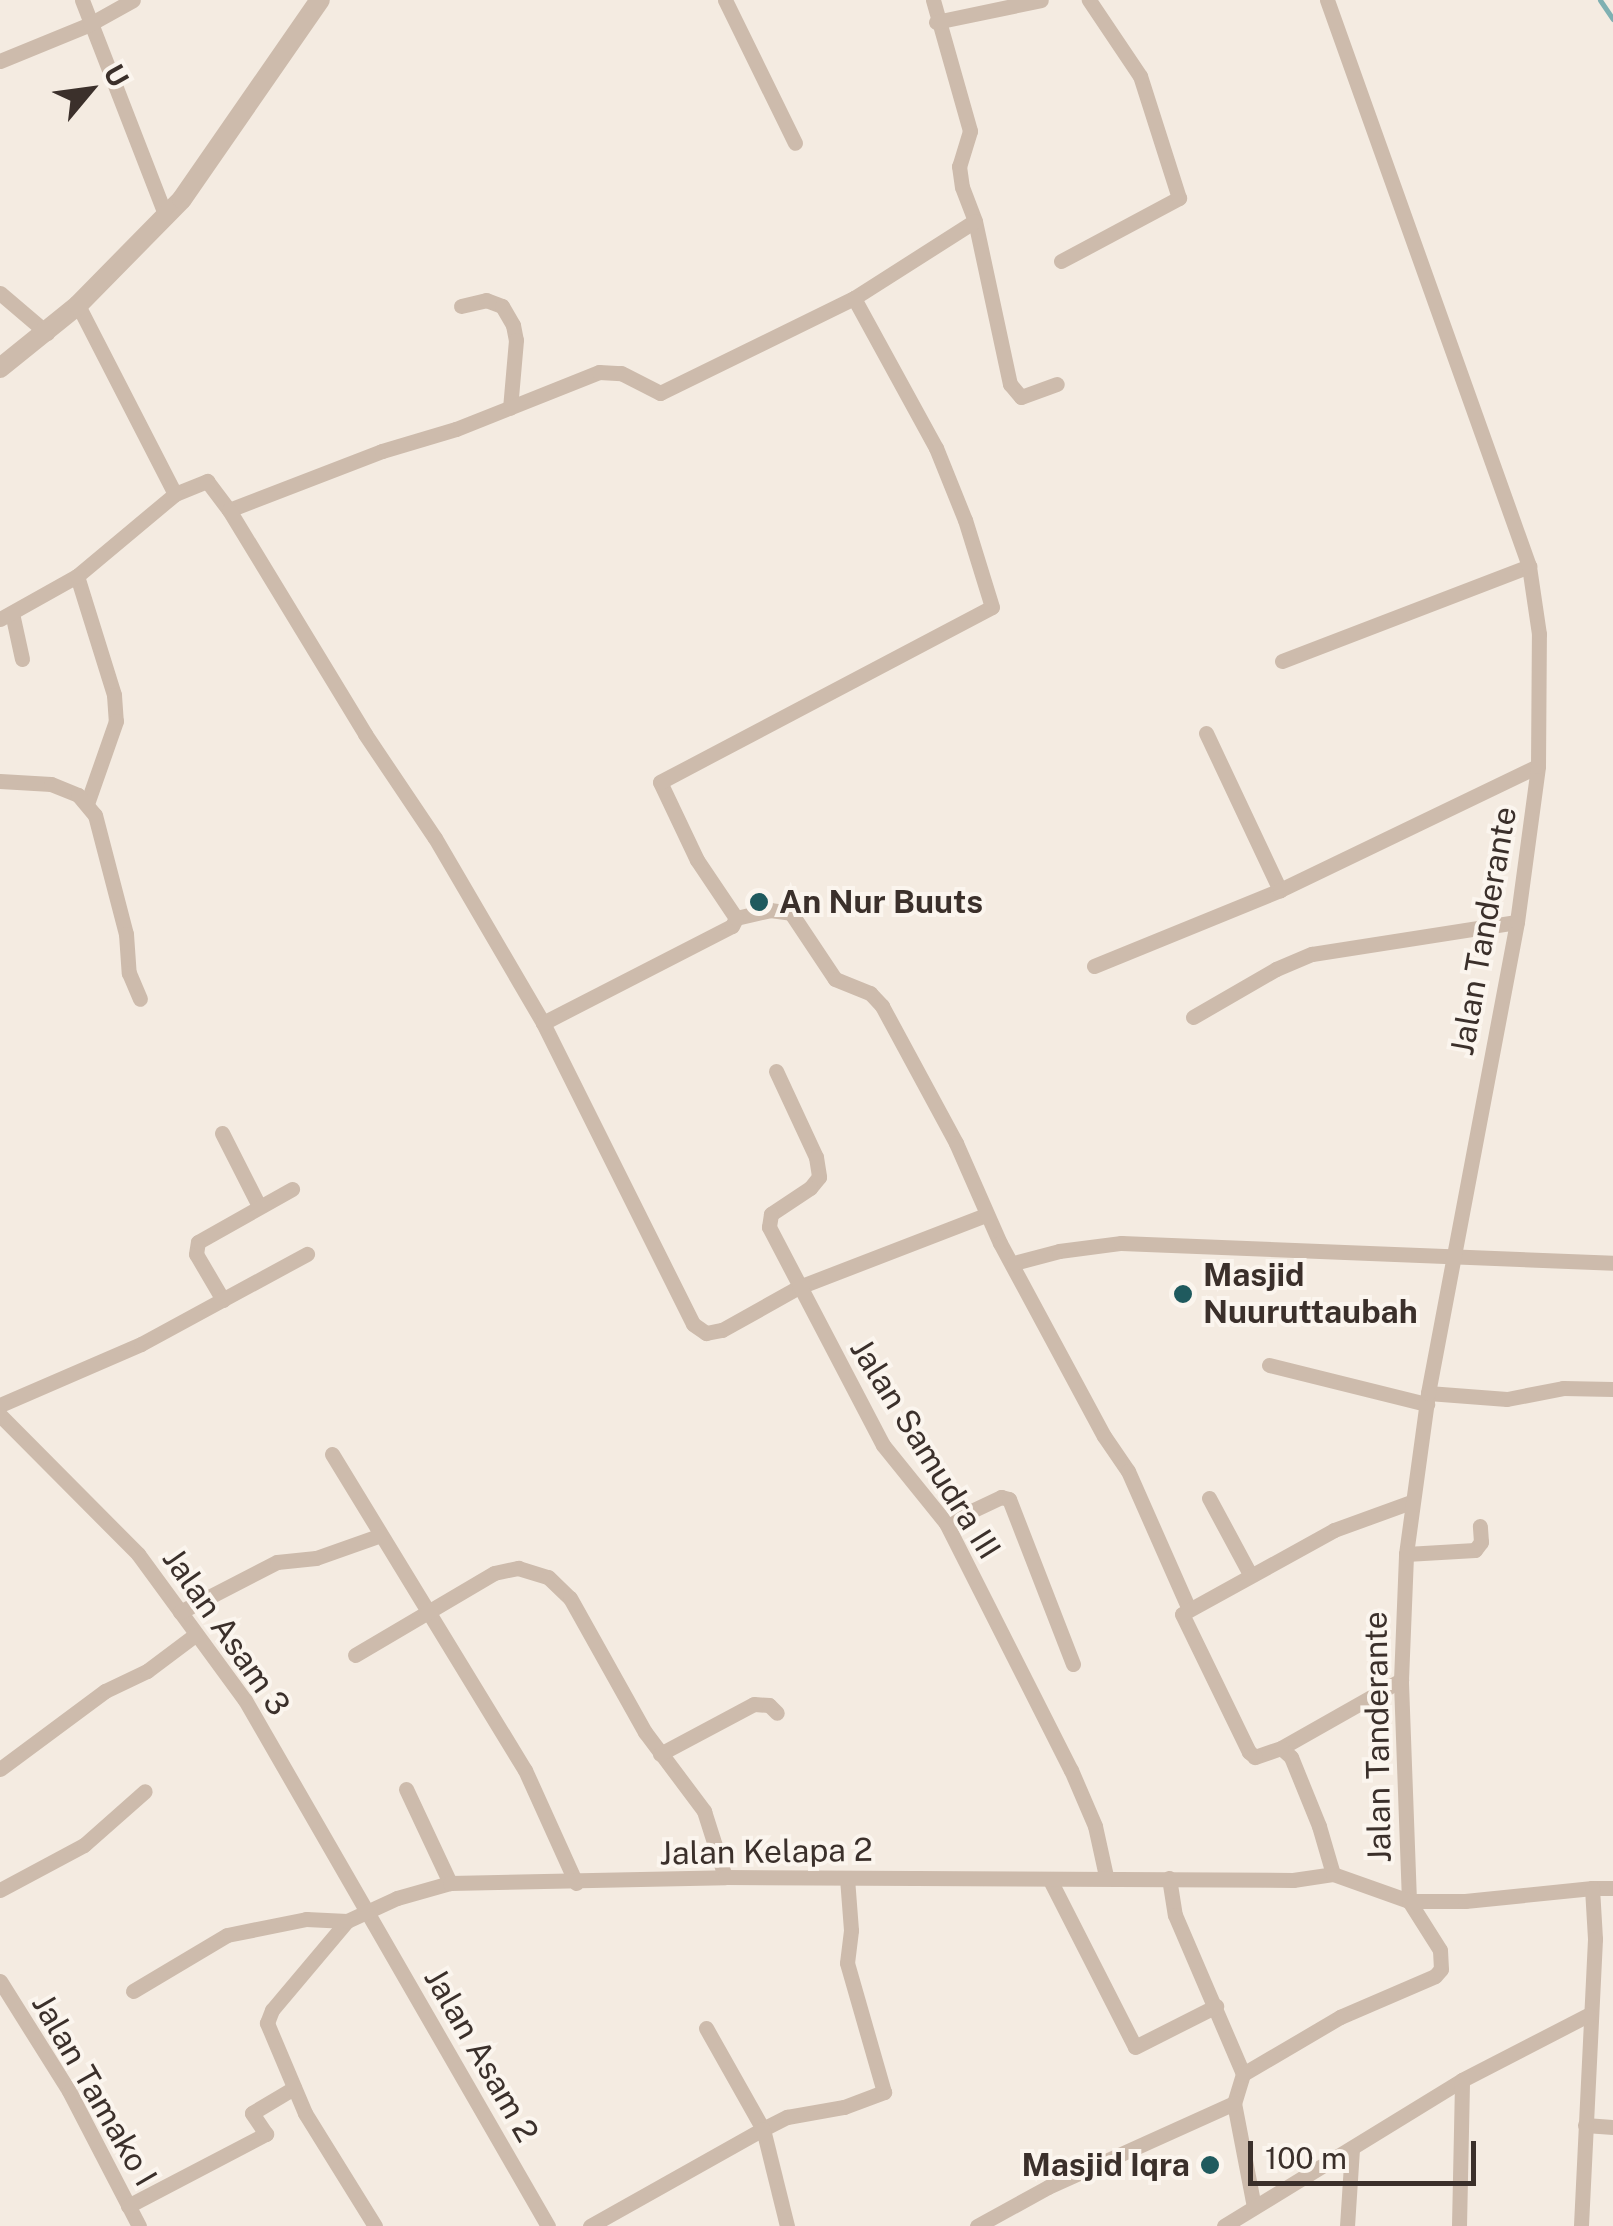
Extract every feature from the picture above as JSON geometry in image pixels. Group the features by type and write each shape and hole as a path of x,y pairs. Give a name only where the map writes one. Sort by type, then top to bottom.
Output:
{"street":[{"path":"82,0 166,217"},
{"path":"0,61 90,24 133,0"},
{"path":"0,368 78,305 166,217 320,0"},
{"path":"725,0 795,143"},
{"path":"933,0 936,22 970,131 960,166 962,187 976,221 1010,384 1021,397 1057,384"},
{"path":"936,22 1041,0"},
{"path":"1061,261 1179,198 1140,76 1089,0"},
{"name":"Jalan Tanderante","path":"1327,0 1529,566 1538,634 1538,766 1517,922 1452,1256 1410,1502 1401,1680 1409,1900"},
{"path":"228,510 510,408 579,378 612,370 660,393 854,298 976,221"},
{"path":"0,292 47,333"},
{"path":"736,918 696,860 660,782 992,607 965,520 936,448 854,298"},
{"path":"461,306 486,300 502,306 513,325 516,340 510,408"},
{"path":"78,305 174,494"},
{"path":"22,660 6,616 77,576 174,494 207,482 435,838 542,1023 694,1324 706,1333 722,1330 799,1288 986,1216"},
{"path":"1282,662 1529,566"},
{"path":"77,576 114,695 116,722 87,804"},
{"path":"1206,733 1280,890"},
{"path":"1094,966 1280,890 1538,766"},
{"path":"0,781 50,784 78,795 87,804 104,840 126,934 129,973 140,999"},
{"path":"736,918 770,910 791,913 835,979 876,998 956,1143 986,1216 1104,1436 1128,1471 1188,1607"},
{"path":"542,1023 703,944 732,926 736,918"},
{"path":"1193,1017 1276,968 1312,954 1517,922"},
{"name":"Jalan Samudra III","path":"776,1071 818,1164 816,1183 770,1214 769,1227 883,1445 946,1523 1071,1770 1095,1826 1106,1876"},
{"path":"222,1134 259,1206"},
{"path":"222,1300 195,1248 292,1189"},
{"path":"1014,1263 1060,1251 1121,1243 1613,1263"},
{"path":"0,1406 142,1344 307,1254"},
{"path":"1268,1365 1427,1399 1507,1399 1564,1388 1613,1389"},
{"name":"Jalan Asam 3","path":"0,1415 138,1554 245,1700 367,1911"},
{"path":"332,1454 378,1536 524,1770 576,1883"},
{"path":"946,1523 1002,1496 1009,1499 1072,1664"},
{"path":"1209,1498 1250,1574"},
{"path":"1401,1680 1281,1748 1255,1757 1183,1620 1188,1607 1334,1530 1410,1502"},
{"path":"1406,1554 1474,1550 1482,1542 1480,1526"},
{"path":"180,1612 278,1562 316,1558 378,1536"},
{"path":"356,1655 426,1611 506,1569 548,1577 570,1598 660,1754 704,1811 725,1877"},
{"path":"0,1769 105,1691 146,1671 195,1634"},
{"path":"660,1754 754,1704 769,1705 777,1713"},
{"path":"1281,1748 1299,1774 1332,1874"},
{"path":"406,1788 450,1883"},
{"path":"0,1890 84,1845 145,1791"},
{"name":"Jalan Kelapa 2","path":"347,1921 450,1883 725,1877 1050,1880 1106,1876 1293,1880 1332,1874 1409,1900 1465,1901 1613,1888"},
{"path":"590,2226 787,2116 844,2107 884,2092 847,1963 851,1930 847,1878"},
{"path":"1169,1878 1176,1915 1243,2074 1234,2103 1254,2207"},
{"path":"1050,1880 1135,2048 1216,2006"},
{"path":"1580,2226 1594,1939 1592,1888"},
{"path":"1243,2074 1340,2017 1435,1976 1441,1969 1440,1950 1409,1900"},
{"name":"Jalan Asam 2","path":"367,1911 548,2226"},
{"path":"133,1991 227,1935 306,1919 347,1921"},
{"path":"347,1921 272,2010 267,2022 294,2088 336,2170 374,2226"},
{"name":"Jalan Tamako I","path":"0,1981 69,2090 139,2226"},
{"path":"1224,2226 1462,2080 1588,2016"},
{"path":"706,2028 763,2129 786,2226"},
{"path":"1459,2226 1462,2080"},
{"path":"128,2206 266,2134 252,2112 294,2088"},
{"path":"977,2226 1048,2187 1234,2103"},
{"path":"1585,2125 1613,2127"},
{"path":"1347,2226 1352,2148"}],"waterway":[{"path":"1600,0 1613,19"}],"place":[{"name":"An Nur Buuts","path":"759,902"},
{"name":"Masjid Nuuruttaubah","path":"1183,1294"},
{"name":"Masjid Iqra","path":"1210,2165"}]}
